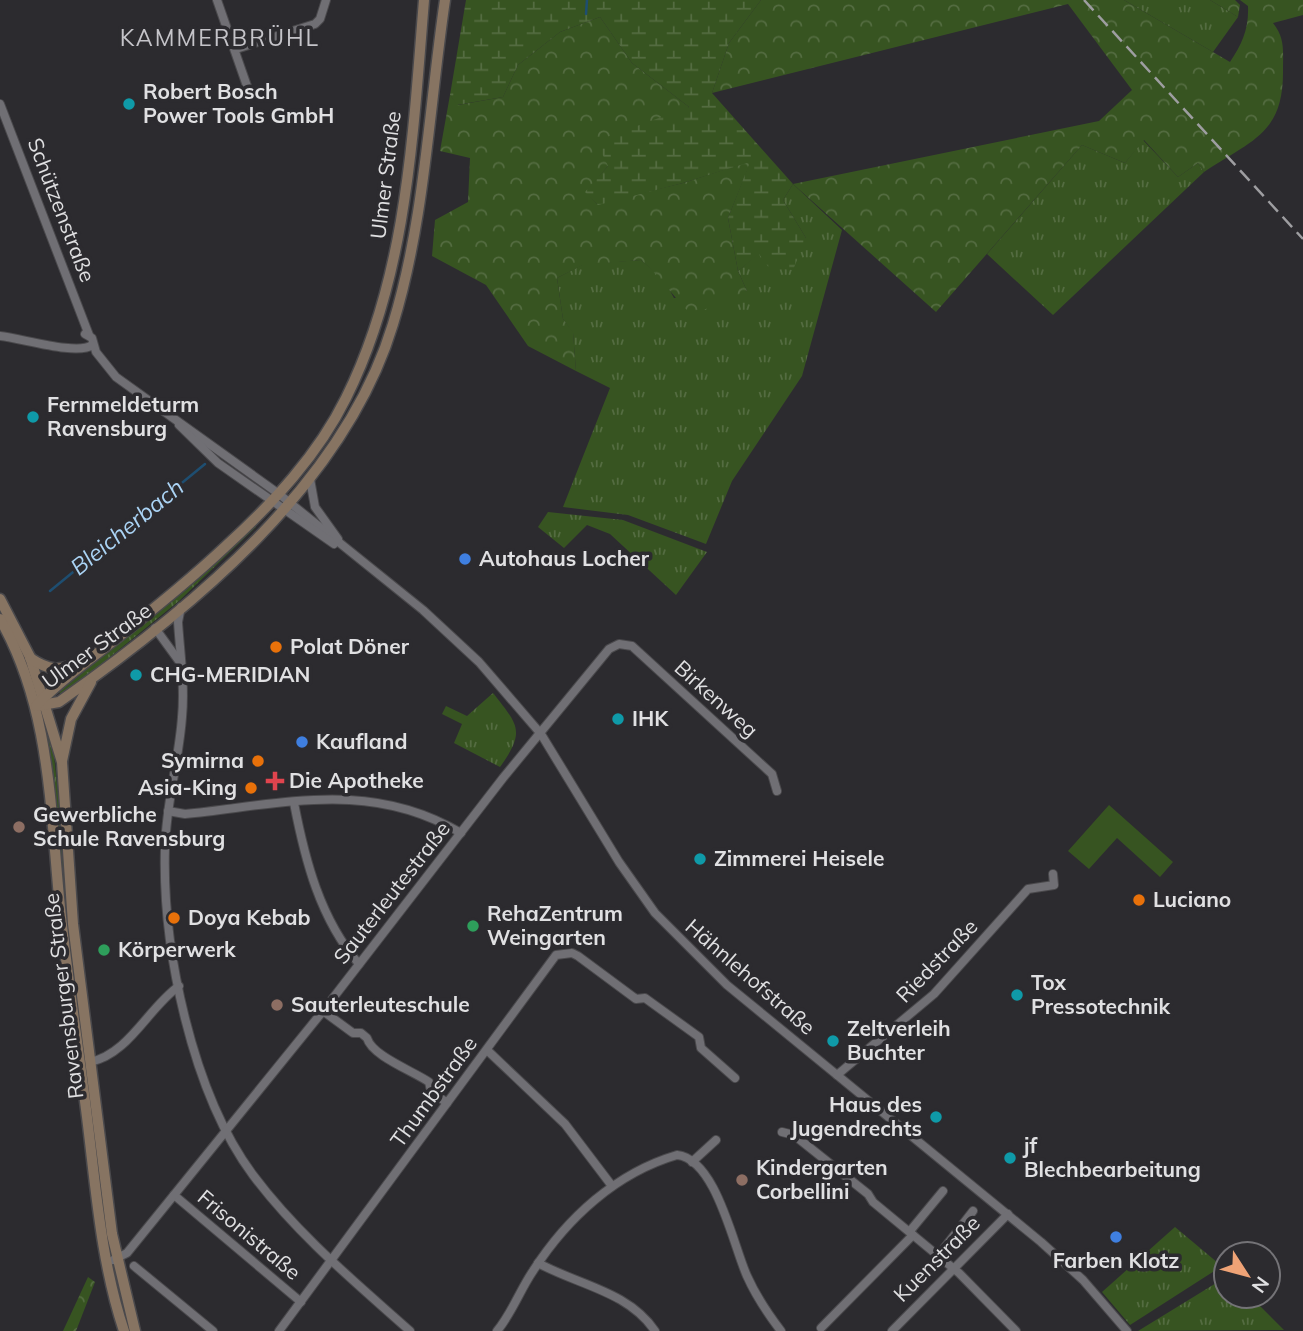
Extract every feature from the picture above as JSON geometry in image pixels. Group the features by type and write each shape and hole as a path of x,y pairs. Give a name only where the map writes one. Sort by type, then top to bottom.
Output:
{"main road":[{"name":"Ulmer Straße","path":"42,703 103,649 172,594 275,498 339,411 378,324 389,287 402,211 424,0"},
{"name":"Ulmer Straße","path":"42,703 59,702 95,677 181,607 286,507 337,442 358,406 378,364 400,302 412,239 445,0"},
{"name":"Ravensburger Straße","path":"0,598 34,660 42,703 60,911 111,1260 124,1331"},
{"path":"0,619 42,703"},
{"path":"34,660 56,670 64,670 103,649"},
{"path":"62,762 71,719 95,677"},
{"name":"Ravensburger Straße","path":"42,703 62,762 73,924 111,1260 135,1331"}],"street":[{"path":"217,0 247,86"},
{"path":"320,0 323,11"},
{"path":"236,49 315,24 326,0"},
{"name":"Schützenstraße","path":"0,105 93,348"},
{"path":"77,346 87,333"},
{"path":"0,336 93,348 116,377 177,423 192,430 286,507 346,550"},
{"path":"310,479 315,507 346,550"},
{"name":"Hähnlehofstraße","path":"346,550 452,634 541,734 619,862 668,928 727,985 1075,1273 1127,1331"},
{"path":"181,607 178,622 182,719 168,811 164,883 167,922 197,1059 226,1132 252,1174 332,1262 410,1331"},
{"path":"155,628 181,663"},
{"name":"Sauterleutestraße","path":"111,1260 127,1253 323,1010 593,665 609,649 619,644"},
{"name":"Birkenweg","path":"619,644 632,646 772,774 776,791"},
{"path":"168,811 185,814 330,798 396,804 419,811 461,833"},
{"path":"294,803 310,875 334,928 359,964"},
{"name":"Riedstraße","path":"837,1075 934,993 1028,889 1054,885 1053,874"},
{"name":"Thumbstraße","path":"279,1331 553,958 572,953 636,999 645,998 699,1037 701,1048 735,1078"},
{"path":"90,1062 106,1058 117,1050 164,996 179,986"},
{"path":"323,1010 353,1033 368,1038 369,1046 398,1066 407,1066 429,1082 431,1091 447,1103"},
{"path":"487,1050 565,1124 612,1186"},
{"path":"782,1132 794,1135 825,1157 830,1166 954,1268 1016,1331"},
{"path":"692,1162 716,1140"},
{"path":"497,1331 538,1263 568,1224 612,1186 666,1158 684,1156 713,1188 748,1278 780,1331"},
{"path":"821,1328 911,1233 943,1191"},
{"name":"Frisonistraße","path":"174,1195 301,1302"},
{"path":"938,1256 973,1210"},
{"name":"Kuenstraße","path":"892,1331 1007,1214"},
{"path":"538,1263 624,1301 655,1331"},
{"path":"134,1266 213,1331"}],"green space":[{"path":"466,0 761,0 729,43 712,93 793,184 783,200 806,238 793,270 769,268 759,254 738,271 728,218 750,162 598,205 585,192 608,166 596,141 689,107 632,63 600,17 560,32 518,65 503,97 457,105 450,95"},
{"path":"761,0 1124,0 1230,62 1246,29 1248,6 1240,0 1303,0 1303,15 1273,23 1280,34 1282,44 1282,91 1278,108 1262,133 1204,172 1198,163 1178,177 1144,140 1125,163 1082,145 936,312 793,184 1099,121 1132,90 1068,4 712,93 729,43"},
{"path":"1124,0 1210,0 1238,17 1213,52"},
{"path":"1210,0 1235,0 1240,5 1238,17"},
{"path":"600,17 632,63 689,107 608,166 586,192 597,204 683,183 751,161 728,218 738,271 747,291 692,315 641,260 583,265 557,278 563,319 573,332 576,371 528,346 486,285 432,256 435,220 468,202 470,158 440,151 450,95 458,105 503,97 518,65 560,32"},
{"path":"1143,140 1178,177 1198,163 1204,172 1053,315 987,254 1082,145 1125,163"},
{"path":"793,184 842,230 802,376 732,481 706,544 628,515 563,507 610,388 576,371 573,333 563,319 557,278 584,264 641,260 664,280 674,298 747,291 738,271 759,253 806,238 783,200"},
{"path":"548,512 623,520 707,552 676,595 610,534 587,525 564,548 538,527"},
{"path":"254,525 256,527 179,601 62,696 59,692 179,595"},
{"path":"493,693 516,728 513,745 500,767 454,743 462,724 442,714 446,706 467,716"},
{"path":"46,722 53,747 98,1159 73,979"},
{"path":"1109,805 1173,862 1160,877 1117,838 1089,869 1068,851"},
{"path":"1175,1227 1212,1258 1212,1272 1130,1325 1102,1292"},
{"path":"88,1277 95,1282 76,1331 63,1331"},
{"path":"1212,1286 1212,1310 1264,1310 1284,1330 1138,1331"}],"waterway":[{"path":"586,14 587,0"},
{"name":"Bleicherbach","path":"50,591 205,464"}],"railway":[{"path":"1084,0 1303,239"}],"place":[{"name":"Robert Bosch Power Tools GmbH","path":"129,104"},
{"name":"Fernmeldeturm Ravensburg","path":"33,417"},
{"name":"Autohaus Locher","path":"465,559"},
{"name":"Polat Döner","path":"276,647"},
{"name":"CHG-MERIDIAN","path":"136,675"},
{"name":"IHK","path":"618,719"},
{"name":"Kaufland","path":"302,742"},
{"name":"Symirna","path":"258,761"},
{"name":"Die Apotheke","path":"275,781"},
{"name":"Asia-King","path":"251,788"},
{"name":"Gewerbliche Schule Ravensburg","path":"19,827"},
{"name":"Zimmerei Heisele","path":"700,859"},
{"name":"Luciano","path":"1139,900"},
{"name":"Doya Kebab","path":"174,918"},
{"name":"RehaZentrum Weingarten","path":"473,926"},
{"name":"Körperwerk","path":"104,950"},
{"name":"Tox Pressotechnik","path":"1017,995"},
{"name":"Sauterleuteschule","path":"277,1005"},
{"name":"Zeltverleih Buchter","path":"833,1041"},
{"name":"Haus des Jugendrechts","path":"936,1117"},
{"name":"jf Blechbearbeitung","path":"1010,1158"},
{"name":"Kindergarten Corbellini","path":"742,1180"},
{"name":"Farben Klotz","path":"1116,1237"}],"district":[{"name":"KAMMERBRÜHL","path":"220,38"}]}
